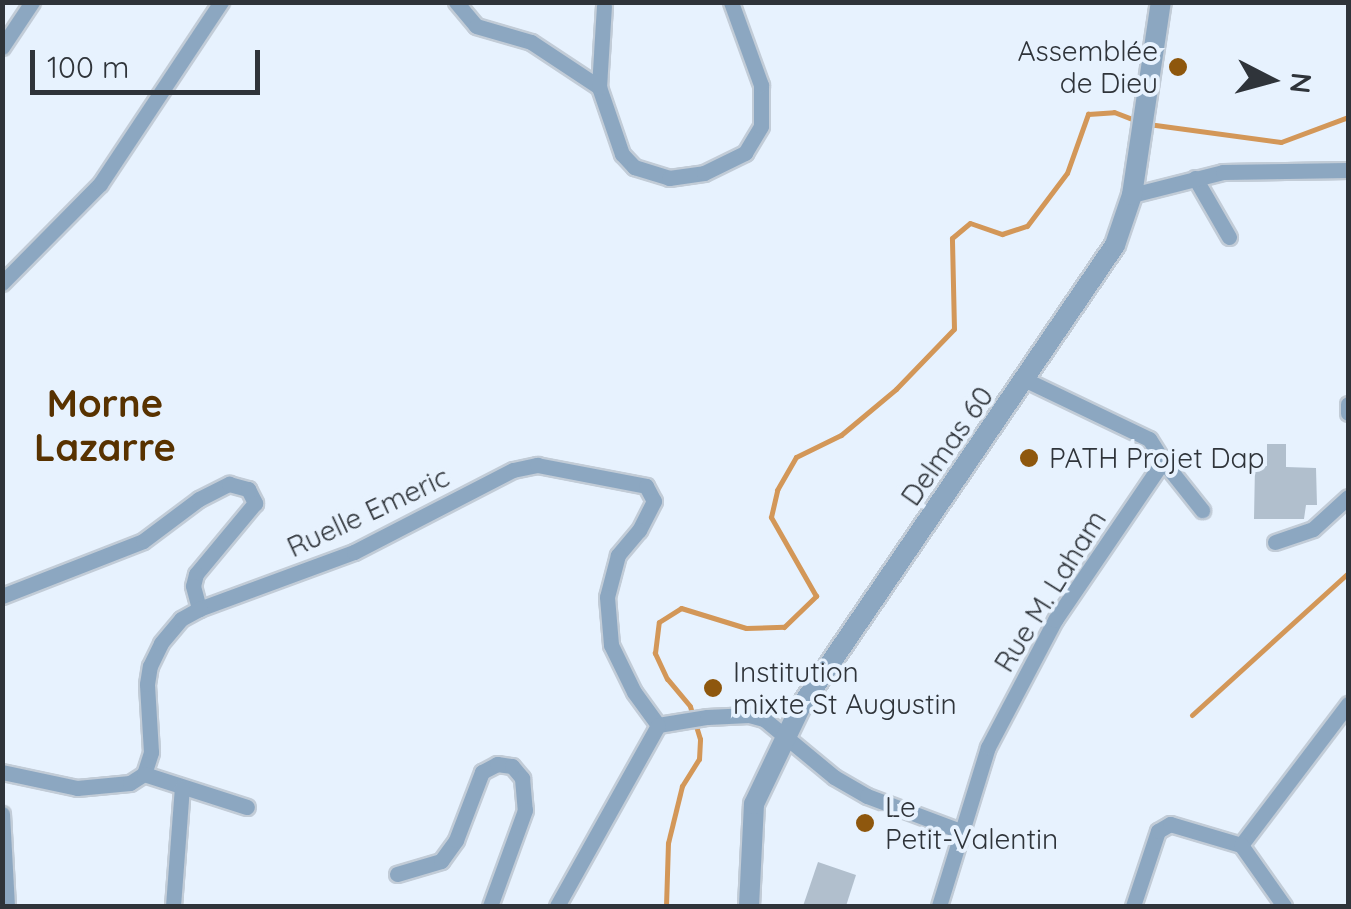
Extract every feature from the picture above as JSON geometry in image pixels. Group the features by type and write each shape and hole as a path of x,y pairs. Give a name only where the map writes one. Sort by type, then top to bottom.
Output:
{"street":[{"path":"2,48 32,2"},
{"path":"2,283 100,184 221,2"},
{"path":"456,2 476,26 531,42 599,87"},
{"path":"604,6 599,87 622,154 650,175 686,177 745,153 755,141 763,107 761,84 732,2"},
{"name":"Delmas 60","path":"749,906 754,804 786,736 836,652 1115,245 1132,195 1161,2"},
{"path":"1132,195 1223,172 1348,170"},
{"path":"1195,178 1228,237"},
{"path":"1026,380 1149,439 1202,510"},
{"path":"1348,404 1348,414"},
{"name":"Rue M. Laham","path":"939,906 988,746 1055,620 1163,462"},
{"name":"Ruelle Emeric","path":"2,596 30,589 143,541 199,499 230,484 248,489 254,503 196,574 193,586 199,609 354,552 513,470 537,465 646,486 654,501 640,530 618,555 607,598 611,645 634,692 658,725"},
{"path":"1275,542 1313,530 1348,497"},
{"path":"2,772 77,788 130,782 144,774 151,752 147,684 150,666 161,643 181,619 199,609"},
{"path":"1241,845 1347,710"},
{"path":"558,906 658,725 748,715 764,720 834,776 866,796 960,831"},
{"path":"398,874 441,861 456,840 482,772 496,764 512,766 522,778 525,810 490,906"},
{"path":"144,774 247,807"},
{"path":"173,906 182,787"},
{"path":"2,814 8,906"},
{"path":"1132,906 1163,826 1241,845 1284,906"}],"building":[{"path":"1267,444 1286,444 1286,467 1316,468 1317,505 1306,505 1304,519 1254,519 1255,466 1267,466"},
{"path":"818,862 856,875 846,906 803,906"}],"waterway":[{"path":"666,906 668,843 682,786 699,759 700,739 690,706 667,679 655,653 659,622 681,608 746,628 784,627 816,596 771,517 777,490 796,457 841,435 896,389 954,329 952,238 970,223 1002,234 1027,226 1067,173 1088,114 1114,112 1138,121"},
{"path":"1148,124 1281,142 1348,117"},
{"path":"1192,715 1348,573"}],"place":[{"name":"Assemblée de Dieu","path":"1178,67"},
{"name":"PATH Projet Dap","path":"1029,458"},
{"name":"Institution mixte St Augustin","path":"713,688"},
{"name":"Le Petit-Valentin","path":"865,823"}],"district":[{"name":"Morne Lazarre","path":"105,426"}]}
